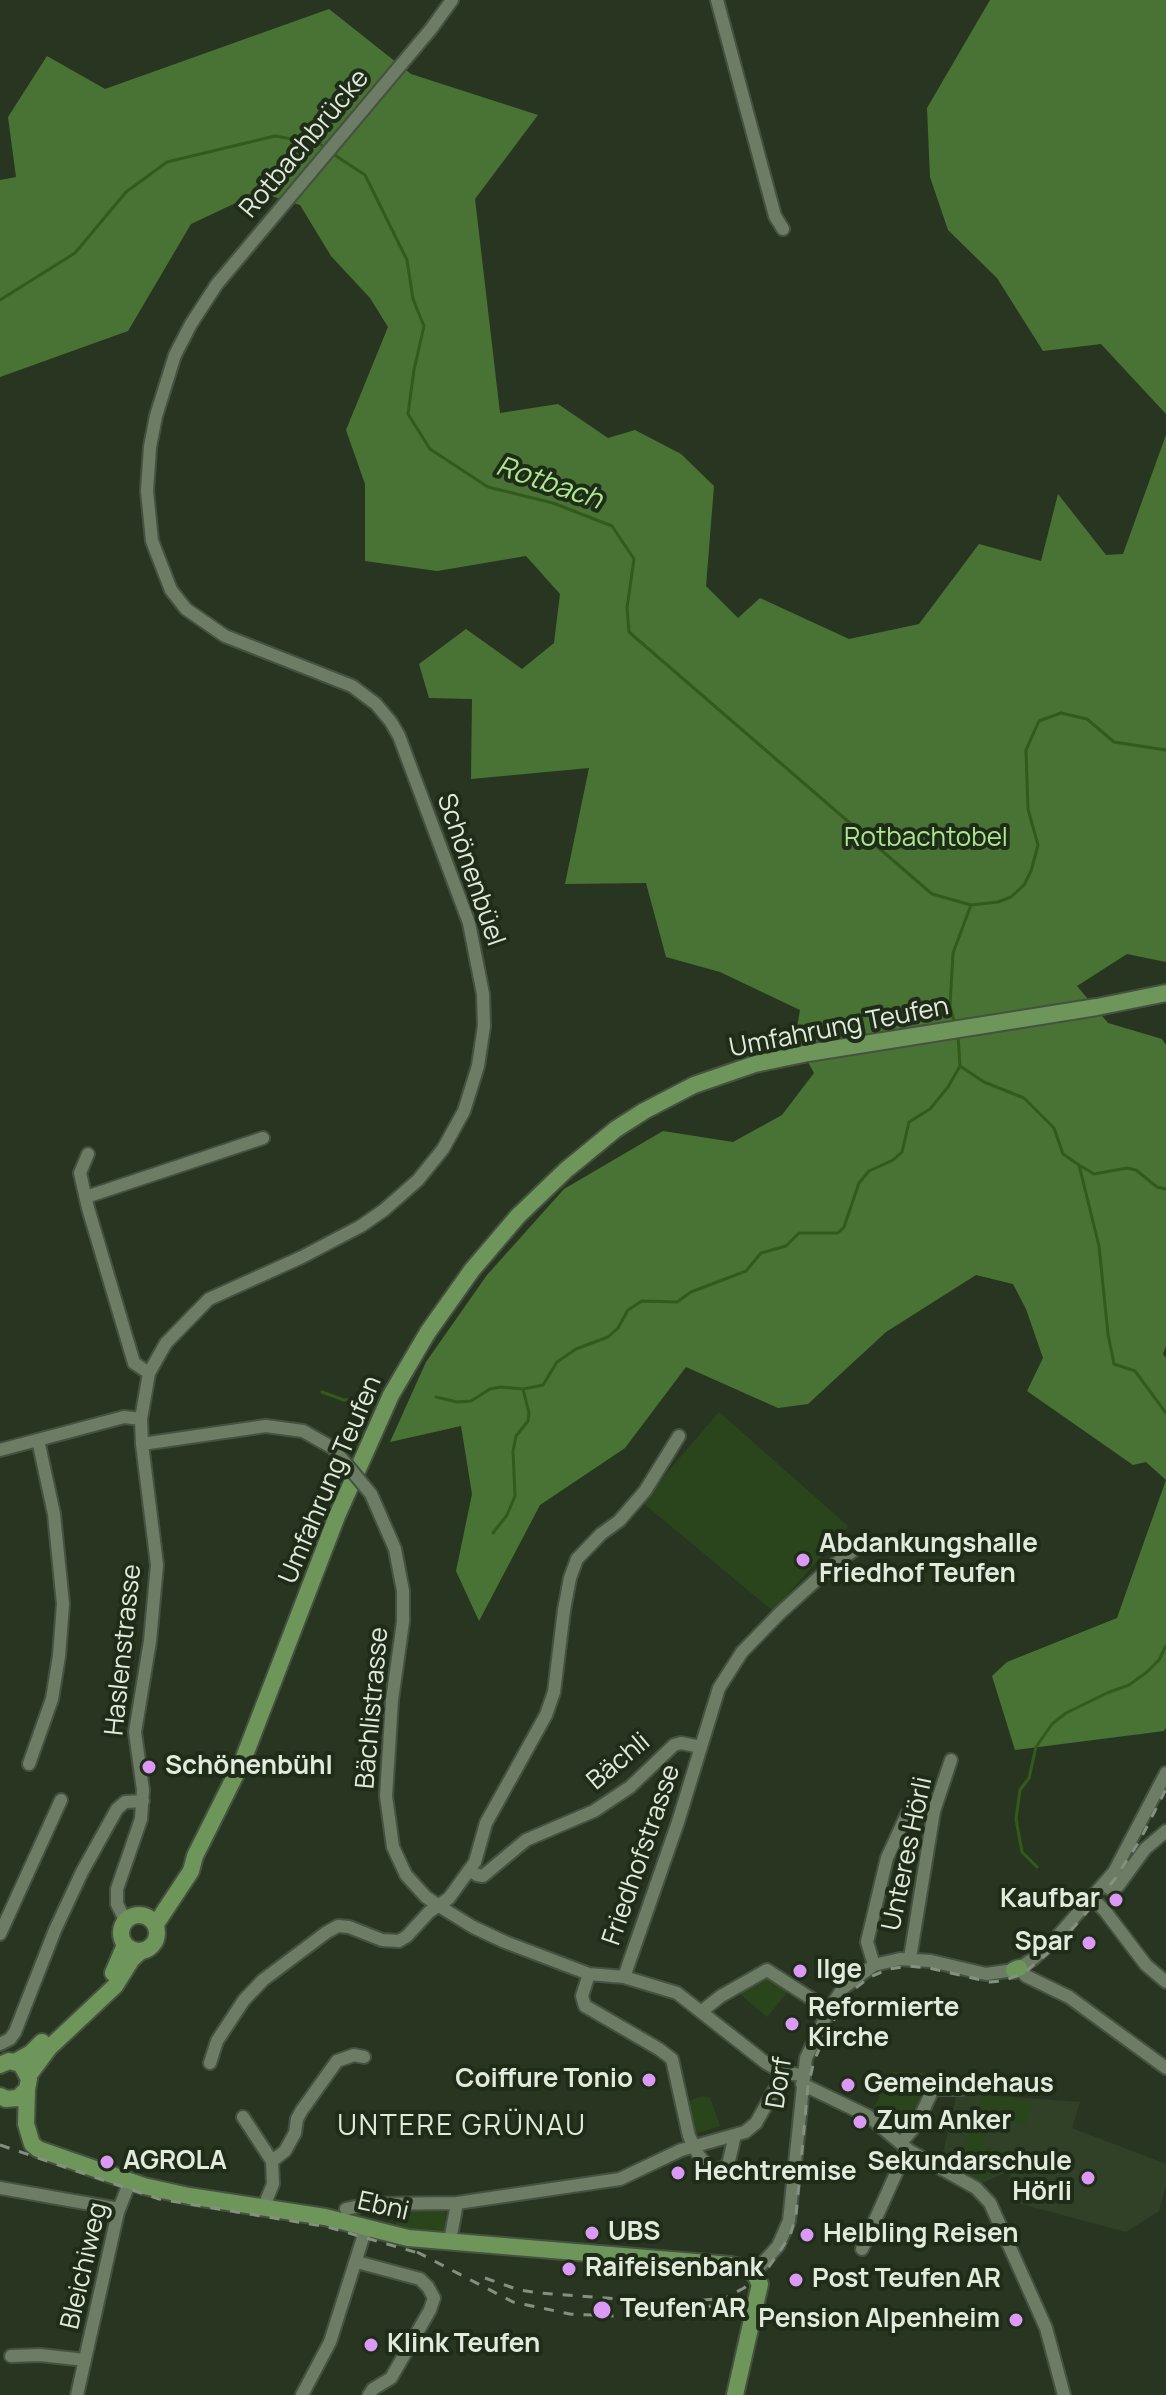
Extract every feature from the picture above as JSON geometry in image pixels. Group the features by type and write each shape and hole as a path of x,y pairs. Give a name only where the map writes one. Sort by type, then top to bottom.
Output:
{"main road":[{"name":"Umfahrung Teufen","path":"156,1924 191,1871 195,1856 254,1733 337,1516 375,1428 403,1374 442,1311 518,1216 594,1146 644,1111 694,1085 726,1073 808,1053 1159,994"},
{"name":"Umfahrung Teufen","path":"133,1917 163,1897 184,1866 195,1856"},
{"path":"3,2098 18,2098 49,2048 115,1986 132,1959 133,1948 120,1933 133,1917 147,1916 156,1924 155,1942 133,1948 93,1996 31,2053 7,2063"},
{"path":"7,2063 21,2064 28,2082 26,2124"},
{"name":"Ebni","path":"3,2098 26,2124 32,2144 38,2149 130,2181 189,2196 325,2217 408,2238 731,2265 754,2273"},
{"path":"735,2395 760,2289 754,2273"}],"street":[{"name":"Rotbachbrücke","path":"171,590 152,541 148,515 150,447 175,355 191,324 236,259 452,0"},
{"path":"717,0 775,216 783,229"},
{"name":"Schönenbüel","path":"171,590 186,609 216,632 339,680 367,696 383,712 399,736 459,891 475,945 483,994 484,1026 478,1066 464,1111 443,1149 409,1189 384,1210 335,1240"},
{"path":"86,1197 263,1138"},
{"path":"88,1154 80,1173 86,1197 134,1363 149,1373"},
{"name":"Haslenstrasse","path":"133,1917 117,1904 117,1889 137,1838 143,1801 135,1732 150,1641 157,1565 142,1444 141,1419 149,1373 166,1343 209,1299 335,1240"},
{"path":"0,1450 124,1417 141,1419"},
{"name":"Bächlistrasse","path":"142,1444 266,1426 303,1431 333,1448 371,1494 395,1549 403,1591 401,1641 386,1763 388,1823 393,1847 406,1875 439,1906 505,1942 589,1974 624,1977 667,1988 784,2073 868,2116 904,2146 976,2188 990,2203 1046,2328 1064,2395"},
{"path":"210,2063 217,2041 244,2000 263,1980 327,1932 338,1926 349,1927 382,1940 399,1941 429,1912 449,1898 475,1862 486,1823 546,1715 554,1692 564,1610 577,1559 638,1499 679,1436"},
{"path":"29,1764 52,1699 63,1604 54,1514 38,1440"},
{"path":"701,1747 719,1688 742,1652 826,1571 858,1547"},
{"name":"Bächli","path":"469,1870 483,1876 526,1840 594,1811 630,1787 674,1745 681,1743 701,1747"},
{"name":"Friedhofstrasse","path":"624,1977 701,1747"},
{"name":"Unteres Hörli","path":"910,1958 934,1811 951,1760"},
{"path":"1166,1773 1131,1842 1104,1885 1056,1938 1033,1959 1016,1969 1069,1997 1166,2068"},
{"path":"0,1934 61,1800"},
{"path":"0,2044 15,2032 55,1930 82,1872 117,1809 125,1802 143,1801"},
{"path":"874,1965 867,1942 887,1858 907,1814"},
{"path":"1104,1885 1112,1890 1118,1886 1145,1849 1166,1831"},
{"path":"1092,1898 1146,1965 1166,1982"},
{"name":"Dorf","path":"754,2273 778,2246 789,2221 806,2058 829,2010 852,1980 874,1965 910,1958 986,1974 1016,1969"},
{"path":"702,2011 721,1996 767,1970 829,2010"},
{"path":"589,1974 582,1996 585,2006 668,2055 675,2065 693,2146 708,2168 716,2171 728,2165 735,2135"},
{"path":"272,2161 285,2151 302,2110 337,2061 354,2055 364,2057"},
{"path":"346,2209 368,2204 457,2203 620,2179 693,2146 745,2132 756,2123 784,2073"},
{"path":"862,2249 929,2092 936,2088 962,2089"},
{"path":"243,2117 272,2161 273,2184 264,2206"},
{"name":"Bleichiweg","path":"77,2395 119,2209 130,2181"},
{"path":"0,2188 119,2209"},
{"path":"450,2241 457,2203"},
{"path":"302,2395 330,2342 366,2228"},
{"path":"357,2262 420,2279 434,2298 391,2378 369,2395"},
{"name":"Bleichiweg","path":"11,2356 40,2355 85,2360"}],"shaded area":[{"path":"719,1412 848,1526 773,1611 642,1502"},
{"path":"767,1973 791,1988 767,2017 735,1990"},
{"path":"893,2072 926,2073 915,2122 896,2133 870,2113 880,2097 873,2092 877,2084"},
{"name":"Sekundarschule Hörli","path":"957,2093 1080,2102 1072,2128 1166,2164 1166,2185 1159,2211 1126,2232 1014,2202 1009,2171 982,2183 942,2158"},
{"path":"983,2095 1032,2100 1025,2126 991,2116 982,2145 1010,2155 1007,2168 983,2180 958,2164"},
{"path":"703,2096 710,2098 720,2126 694,2134 686,2102"},
{"path":"396,2208 445,2209 446,2230 440,2235 396,2231"}],"green space":[{"path":"990,0 1166,0 1166,414 1101,344 1043,351 997,278 948,230 930,177 927,108"},
{"name":"Rotbachtobel","path":"329,9 411,74 538,115 475,199 500,413 558,404 608,438 635,430 681,454 714,486 706,586 738,618 760,598 849,639 919,624 979,544 1041,561 1058,494 1106,555 1123,554 1166,435 1166,962 1127,954 1077,986 1108,1023 1162,1039 1166,1045 1166,1346 1163,1354 1166,1358 1166,1480 1146,1462 1133,1465 1027,1391 1043,1358 1026,1309 1013,1284 976,1275 886,1332 808,1404 778,1408 686,1367 625,1448 540,1505 479,1621 456,1571 472,1494 461,1426 390,1442 426,1362 487,1275 564,1189 663,1131 733,1142 782,1115 814,1073 795,1039 800,1010 720,972 666,957 646,883 565,884 589,768 471,779 472,699 429,698 419,664 466,629 522,669 554,643 560,594 526,556 437,571 365,561 365,484 346,430 388,327 370,298 331,256 300,205 259,192 191,224 128,331 0,377 0,180 16,177 8,117 47,56 105,89"},
{"path":"1166,1480 1166,1728 1164,1731 1015,1750 992,1676 1007,1662 1117,1618"}],"waterway":[{"name":"Rotbach","path":"0,300 75,253 126,192 167,162 275,136 320,144 327,149"},
{"name":"Rotbach","path":"333,154 365,175 407,260 413,299 424,326 408,414 430,449 488,487 553,503 612,526 634,559 627,608 629,632 932,894 971,905 998,902 1011,897 1024,885 1038,845 1028,809 1026,750 1039,721 1061,713 1087,719 1114,742 1166,750"},
{"path":"955,1025 950,1006 953,953 971,905"},
{"path":"958,1036 960,1066 984,1082 1024,1098 1054,1128 1063,1154 1079,1165 1099,1246 1114,1364 1135,1371 1166,1413"},
{"path":"493,1533 507,1515 515,1496 513,1451 516,1436 528,1421 529,1413 523,1389 543,1385 557,1362 576,1349 608,1337 618,1328 628,1310 642,1301 677,1302 691,1292 746,1271 761,1253 786,1246 799,1233 838,1233 844,1227 859,1183 869,1171 893,1160 902,1152 909,1122 930,1109 960,1066"},
{"path":"1079,1165 1094,1174 1127,1168 1136,1170 1157,1187 1166,1189"},
{"path":"436,1397 457,1402 471,1401 490,1389 523,1389"},
{"path":"322,1392 344,1400 368,1397"},
{"path":"1037,1867 1022,1852 1016,1819 1020,1790 1029,1778 1036,1747 1052,1724 1066,1713 1129,1685 1147,1672 1159,1660 1166,1646"}],"railway":[{"path":"417,2252 513,2302 570,2314 676,2319 693,2315 744,2288 768,2268 790,2236 796,2215 808,2086 814,2061 828,2029 853,1990 870,1977 889,1969 908,1966 990,1982 1024,1973 1061,1942 1115,1879 1140,1840 1166,1789"},
{"path":"0,2145 159,2199 328,2227 425,2255"},
{"path":"485,2278 519,2290 540,2293 672,2303 714,2299"}],"place":[{"name":"Abdankungshalle Friedhof Teufen","path":"803,1560"},
{"name":"Schönenbühl","path":"149,1767"},
{"name":"Kaufbar","path":"1116,1900"},
{"name":"Spar","path":"1089,1943"},
{"name":"Ilge","path":"800,1971"},
{"name":"Reformierte Kirche","path":"792,2024"},
{"name":"Coiffure Tonio","path":"649,2080"},
{"name":"Gemeindehaus","path":"848,2085"},
{"name":"Zum Anker","path":"860,2122"},
{"name":"AGROLA","path":"107,2162"},
{"name":"Hechtremise","path":"678,2173"},
{"name":"Sekundarschule Hörli","path":"1088,2178"},
{"name":"UBS","path":"592,2233"},
{"name":"Helbling Reisen","path":"807,2235"},
{"name":"Raifeisenbank","path":"569,2269"},
{"name":"Post Teufen AR","path":"796,2280"},
{"name":"Teufen AR","path":"602,2310"},
{"name":"Pension Alpenheim","path":"1016,2320"},
{"name":"Klink Teufen","path":"371,2345"}],"district":[{"name":"UNTERE GRÜNAU","path":"462,2127"}]}
